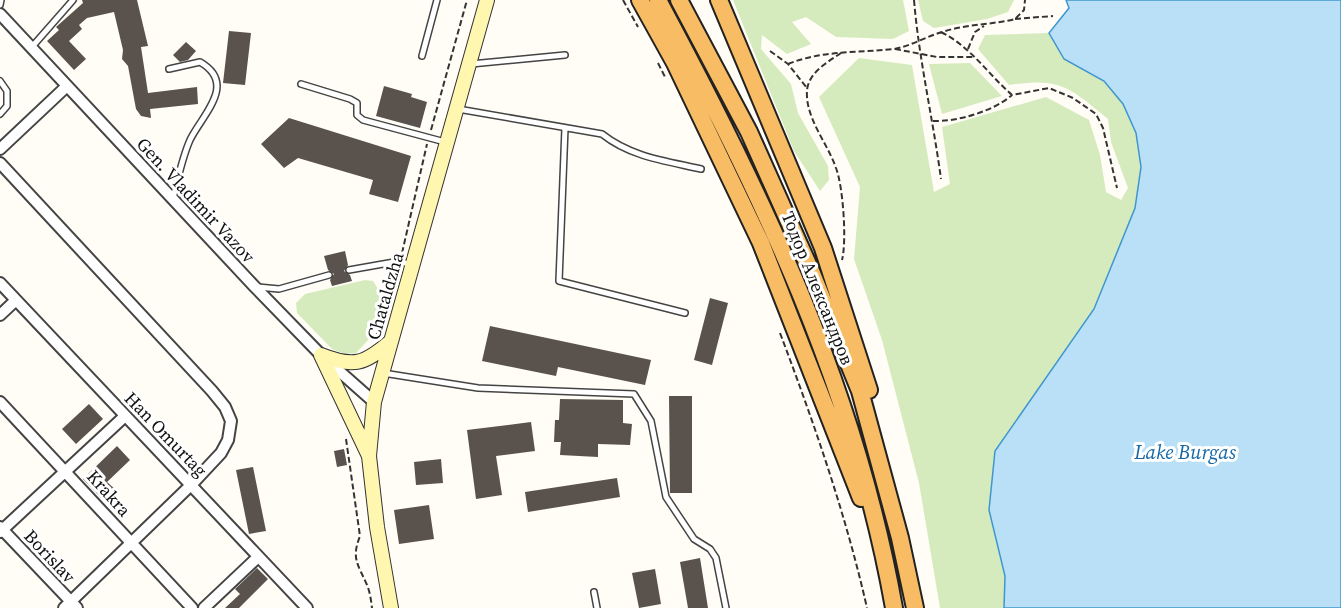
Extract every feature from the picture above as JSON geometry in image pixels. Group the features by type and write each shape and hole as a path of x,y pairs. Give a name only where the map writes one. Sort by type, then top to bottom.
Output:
{"highway":[{"path":"640,0 728,170 770,263 881,543"},
{"name":"Тодор Александров","path":"658,0 732,140 795,278 840,392 860,456 894,608"},
{"name":"Тодор Александров","path":"679,0 749,132 811,271 860,391 900,538 915,608"},
{"path":"719,0 836,283 866,379 900,538"}],"main road":[{"name":"Chataldzha","path":"391,608 377,527 369,456 374,402 487,0"},
{"path":"321,355 343,363 360,362 373,357 390,342"},
{"path":"321,355 369,456"}],"street":[{"name":"Gen. Vladimir Vazov","path":"0,14 254,286 321,355 374,402"},
{"path":"0,149 67,86"},
{"path":"0,163 225,407 231,421 228,440 221,453 70,606"},
{"name":"Han Omurtag","path":"0,283 307,608"},
{"path":"0,315 16,300"},
{"name":"Krakra","path":"0,402 66,470 192,608"},
{"path":"1,530 125,416"},
{"name":"Borislav","path":"1,530 70,606"},
{"path":"204,608 258,557"}],"lane":[{"path":"0,5 1,0"},
{"path":"31,48 74,0"},
{"path":"422,56 436,0"},
{"path":"469,64 565,55"},
{"path":"169,69 200,62 215,74 216,96 191,139 173,200"},
{"path":"0,81 7,91 7,106 0,114"},
{"path":"301,84 357,103 357,115 363,120 447,143"},
{"path":"456,109 602,134 619,147 635,153 701,169"},
{"path":"565,128 559,281 685,313"},
{"path":"349,270 400,261 412,265"},
{"path":"254,286 279,289 329,275"},
{"path":"382,373 478,388 634,394 651,421 666,497 694,539 710,549 716,558 726,608"},
{"path":"594,592 597,608"}],"path":[{"path":"914,0 917,43 927,79 941,179"},
{"path":"1015,19 1024,10 1025,0"},
{"path":"788,64 805,57 843,51 894,48 917,43 941,32 965,26 1053,16"},
{"path":"968,49 975,32 985,25"},
{"path":"941,32 961,42 987,73 1012,95"},
{"path":"894,48 937,57 975,57"},
{"path":"770,51 788,64 807,88 814,122 837,169 843,255 836,283"},
{"path":"807,88 816,71 843,51"},
{"path":"933,121 942,121 986,110 1003,104 1012,95 1049,88 1073,98 1096,114 1104,128 1117,188"},
{"path":"780,333 838,503 857,564 867,608"}],"green space":[{"path":"733,0 903,0 909,31 893,39 836,37 806,17 792,22 811,44 787,54 762,35 761,49 791,84 798,113 828,166 829,180 820,191 794,151"},
{"path":"918,0 1014,0 1008,12 987,19 934,28 923,21"},
{"path":"1049,33 1064,59 1104,81 1123,104 1136,133 1141,167 1135,208 1094,309 995,451 989,510 1005,576 1004,608 940,608 919,483 882,340 854,259 860,187 819,97 859,58 912,65 934,192 950,184 942,127 1046,97 1089,120 1100,155 1106,192 1121,200 1128,188 1111,142 1108,119 1083,99 1063,87 1041,82 1009,85 978,49 985,35"},
{"path":"970,63 1002,96 942,114 929,64"},
{"path":"365,280 373,281 381,294 371,337 356,353 345,354 332,349 297,313 296,303 305,294"}],"water":[{"name":"Lake Burgas","path":"1066,0 1341,0 1341,608 1004,608 1005,576 989,510 995,451 1094,309 1135,208 1141,167 1136,133 1123,104 1104,81 1064,59 1049,33 1069,8"}],"building":[{"path":"82,0 137,0 148,46 141,47 148,93 197,87 198,104 150,109 151,118 141,116 136,109 128,66 122,59 123,50 114,12 87,18 79,25 82,29 69,41 86,59 74,70 47,41 59,30 56,27 83,3"},
{"path":"229,31 251,33 245,85 223,83"},
{"path":"186,42 196,51 188,60 180,62 173,55"},
{"path":"384,86 412,94 411,97 427,102 420,128 376,116"},
{"path":"289,118 411,156 398,202 369,194 373,180 298,158 284,168 261,144"},
{"path":"345,251 348,265 344,271 350,275 352,281 332,286 330,280 334,274 328,270 324,256"},
{"path":"710,298 728,303 712,365 694,360"},
{"path":"490,326 651,360 645,385 558,367 556,376 482,361"},
{"path":"669,396 692,396 692,493 670,493"},
{"path":"560,399 623,400 623,423 632,424 630,445 598,444 598,457 560,455 561,442 554,442 555,420 559,420"},
{"path":"89,404 103,419 76,444 62,429"},
{"path":"531,422 535,451 496,456 502,495 476,499 467,430"},
{"path":"117,446 130,460 107,482 116,490 104,501 83,479"},
{"path":"344,449 347,465 337,467 334,451"},
{"path":"441,459 443,483 416,485 414,462"},
{"path":"253,467 266,531 249,534 236,470"},
{"path":"617,478 620,497 528,512 525,492"},
{"path":"429,505 434,539 399,544 394,510"},
{"path":"700,558 708,608 688,608 680,562"},
{"path":"257,568 268,579 239,608 225,608 240,594 235,589"},
{"path":"655,569 661,604 639,608 632,573"}]}
